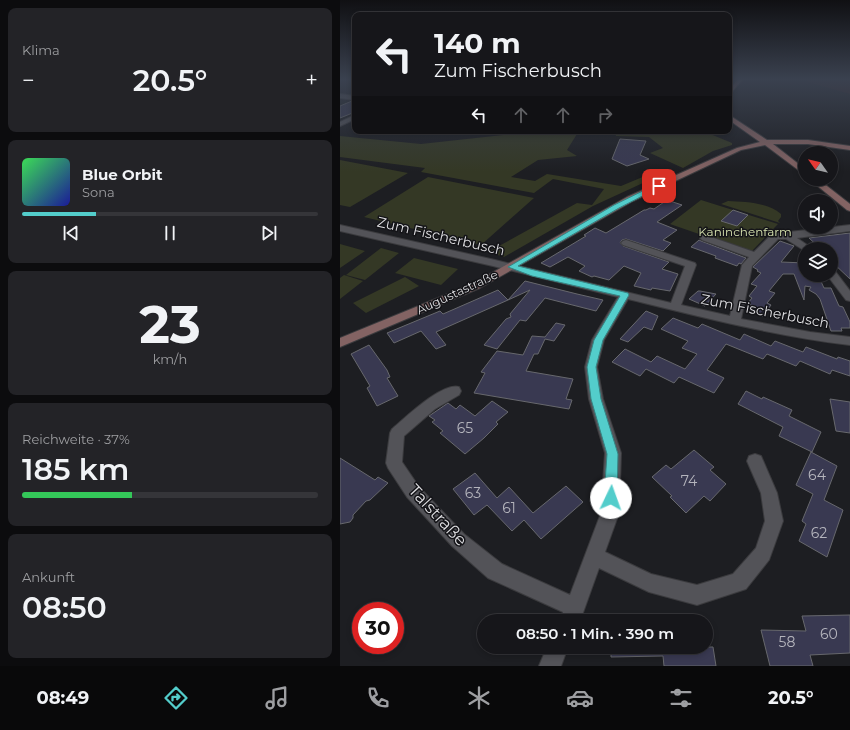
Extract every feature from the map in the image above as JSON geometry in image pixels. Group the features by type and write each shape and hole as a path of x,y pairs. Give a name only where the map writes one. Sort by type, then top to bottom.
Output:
{"main road":[{"path":"732,119 798,168"},
{"name":"Augustastraße","path":"340,343 476,286 630,199 734,151 765,142 779,141 803,143"},
{"path":"782,155 780,151 784,145 803,143 850,148"},
{"path":"734,151 758,150 782,155"},
{"path":"822,186 850,208"}],"street":[{"path":"340,124 352,118"},
{"name":"Zum Fischerbusch","path":"340,228 511,267 735,321 810,336 850,341"},
{"path":"735,321 747,265 775,236 788,236 850,228"},
{"path":"788,236 798,242"},
{"path":"705,238 756,256"},
{"name":"Zum Fischerbusch","path":"626,243 691,265 675,306"},
{"path":"838,282 850,298"},
{"name":"Talstraße","path":"454,391 430,405 397,433 394,463 418,498 458,540 495,571 573,614 610,513 613,454 596,399 592,367 598,340 625,295"},
{"path":"594,556 649,583 697,595 740,582 763,554 774,521 769,493 755,461"},
{"path":"550,666 555,654"}],"green space":[{"path":"513,134 577,134 567,150 577,156 538,160 511,177 535,181 547,174 621,186 657,171 669,171 593,206 504,257 488,252 577,203 592,205 604,189 553,179 534,193 421,172 425,168 340,157 340,136 421,144"},
{"path":"616,134 710,134 732,143 732,145 713,151 683,168 650,153 663,148 649,137 616,136"},
{"path":"340,160 408,173 350,207 340,205"},
{"path":"428,177 534,198 481,245 364,217"},
{"name":"Kaninchenfarm","path":"701,200 778,224 751,252 670,224"},
{"path":"728,201 756,203 769,207 781,214 778,221 780,223 721,204"},
{"path":"340,244 365,251 340,268"},
{"path":"381,248 399,253 365,280 346,275"},
{"path":"414,258 458,269 441,285 395,273"},
{"path":"344,275 363,281 340,299 340,278"},
{"path":"405,277 419,286 366,313 353,303"}],"building":[{"path":"340,110 352,110 352,113 340,118"},
{"path":"620,139 646,141 640,155 649,159 627,166 612,159"},
{"path":"667,200 682,205 657,222 677,230 663,240 671,243 663,251 626,239 622,240 620,243 623,246 669,262 662,269 678,274 670,291 652,288 651,290 634,286 641,273 624,266 609,280 594,276 592,277 579,271 585,266 568,257 550,267 541,263 586,236 584,235 595,228 606,233 644,210 650,208 654,209"},
{"path":"733,210 748,215 737,226 721,221"},
{"path":"850,233 850,279 838,268 838,242 813,242 809,238"},
{"path":"699,240 746,258 737,266 715,258 716,256 691,247"},
{"path":"780,241 794,246 781,262 798,263 798,282 821,282 824,288 831,288 839,306 843,307 850,322 850,328 841,328 842,331 831,331 820,299 816,294 809,290 811,287 805,286 804,300 794,274 783,274 769,291 775,293 767,303 771,305 763,316 747,309 751,304 748,303 752,298 749,296 757,286 751,284 761,273 753,267"},
{"path":"525,281 603,300 596,311 545,298 526,321 520,320 497,349 484,345 506,319 511,317 510,314 530,290 508,300"},
{"path":"498,290 508,300 436,332 446,345 436,349 421,331 394,343 387,333 440,311 443,314"},
{"path":"698,291 716,294 705,306 689,299"},
{"path":"646,311 658,316 652,330 644,327 628,342 620,339"},
{"path":"673,318 698,328 702,324 740,340 744,334 771,346 775,341 803,352 806,347 837,359 838,357 850,361 850,376 832,370 830,374 800,361 796,366 767,354 763,359 726,344 707,370 724,378 714,393 679,377 674,383 646,369 640,376 612,362 625,349 651,362 657,356 685,369 697,354 682,348 688,341 661,329"},
{"path":"556,323 565,325 554,341 545,339 538,354 534,354 526,371 573,379 566,399 572,400 569,409 474,393 485,373 481,372 497,351 523,355 532,336 545,337"},
{"path":"369,345 387,370 390,377 387,378 398,396 377,406 367,388 370,386 351,354"},
{"path":"746,391 762,399 763,397 792,410 789,416 821,432 812,452 779,436 783,427 738,404"},
{"path":"830,399 850,402 850,433 836,431"},
{"path":"492,401 508,412 496,422 498,424 484,438 465,454 440,433 443,431 432,422 435,420 429,416 448,403 456,409 460,405 475,416"},
{"path":"694,450 714,467 710,470 726,484 710,501 704,496 686,513 670,497 672,496 652,477 666,465 671,469"},
{"path":"811,452 837,466 824,500 843,510 827,557 799,541 806,524 802,521 813,494 796,485"},
{"path":"340,458 375,480 378,477 388,483 370,500 366,501 353,515 350,522 340,524"},
{"path":"475,473 497,498 509,487 533,513 566,486 583,502 541,539 524,520 512,531 487,505 474,515 453,489"},
{"path":"850,615 850,653 810,655 813,666 770,666 761,630 806,631 802,616"},
{"path":"713,647 716,666 664,666 663,656 611,657 611,654 713,654"}],"route":[{"path":"611,498 613,454 596,399 592,367 598,340 625,295 511,267 630,199 659,186"}]}
